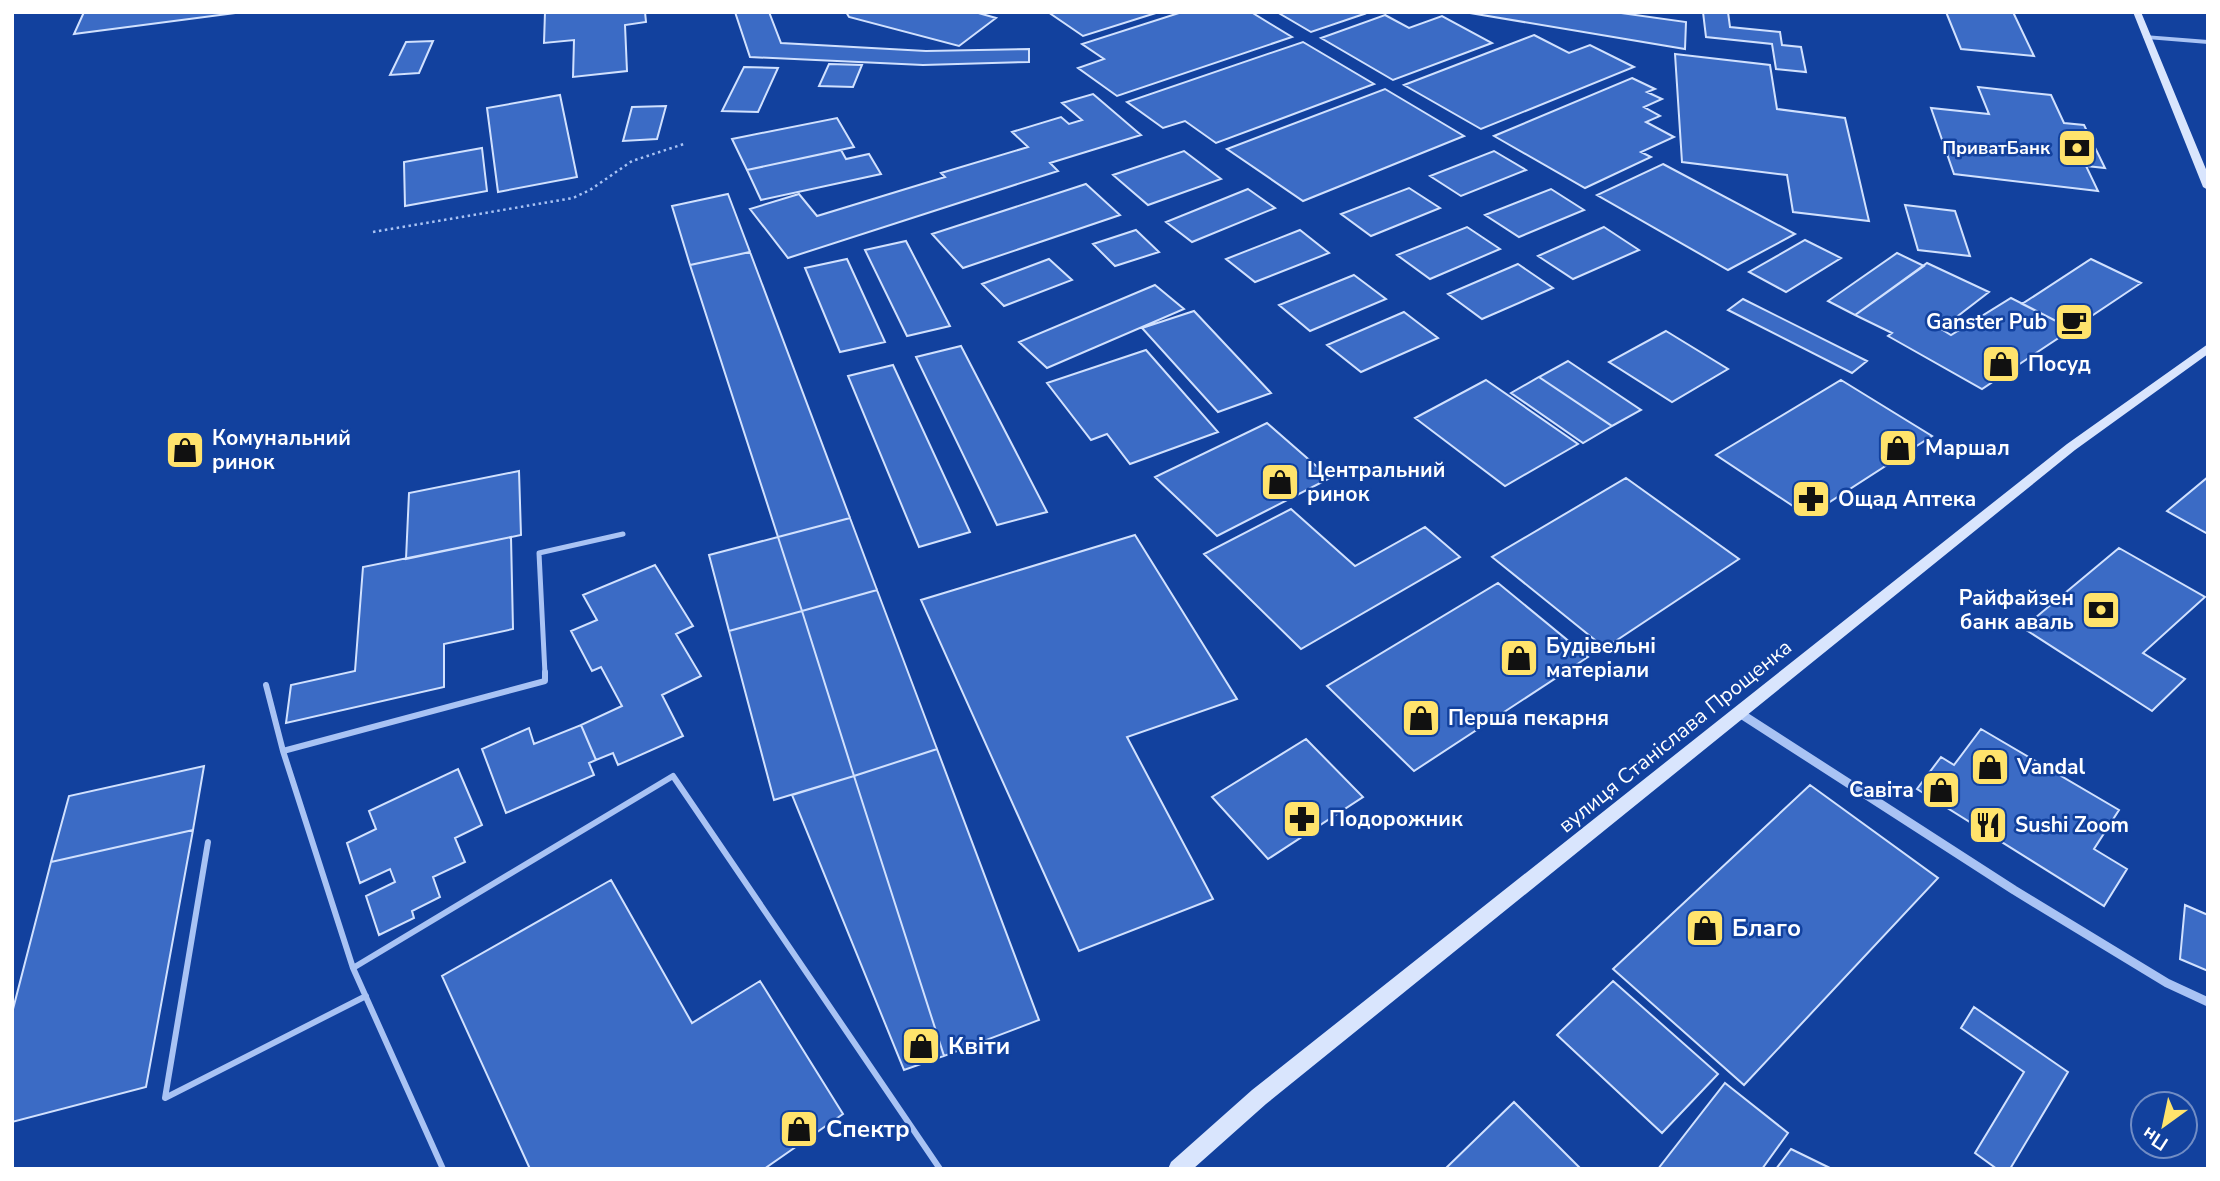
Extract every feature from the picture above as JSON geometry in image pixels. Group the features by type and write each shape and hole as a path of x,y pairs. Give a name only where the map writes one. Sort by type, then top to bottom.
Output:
{"main road":[{"path":"2137,12 2208,187"},
{"name":"вулиця Станіслава Прощенка","path":"1178,1169 1259,1097 1741,714 2071,447 2208,348"}],"street":[{"path":"2147,37 2208,41"},
{"path":"1741,714 2014,890 2167,983 2208,1002"}],"lane":[{"path":"283,751 545,681 539,553 623,534"},
{"path":"266,685 283,751 353,968 443,1169"},
{"path":"353,968 673,776 940,1169"},
{"path":"208,842 165,1098 366,996"}],"path":[{"path":"373,232 573,198 590,190 632,161 684,144"}],"building":[{"path":"84,12 243,12 74,34"},
{"path":"545,12 645,12 646,22 625,25 627,71 573,77 574,40 544,43"},
{"path":"735,12 769,12 781,43 926,51 1029,49 1029,62 923,65 750,57"},
{"path":"846,12 975,12 996,18 959,46 849,17"},
{"path":"1048,12 1159,12 1083,36"},
{"path":"1182,12 1251,12 1292,37 1117,96 1078,68 1104,59 1082,44"},
{"path":"1277,12 1360,12 1364,14 1311,32"},
{"path":"1464,12 1614,12 1686,22 1685,49"},
{"path":"1703,12 1728,12 1730,27 1780,32 1782,45 1801,47 1806,72 1776,69 1772,44 1706,37"},
{"path":"1946,12 2013,12 2034,56 1961,49"},
{"path":"1385,15 1409,28 1442,16 1492,43 1393,80 1321,38"},
{"path":"1534,35 1569,53 1590,45 1634,67 1481,129 1404,85"},
{"path":"433,41 419,73 390,75 406,42"},
{"path":"1303,42 1374,84 1216,143 1185,121 1163,128 1127,102"},
{"path":"1675,54 1770,65 1777,109 1845,118 1869,221 1793,212 1787,175 1682,162"},
{"path":"829,64 862,65 853,87 819,86"},
{"path":"744,67 778,68 758,112 722,111"},
{"path":"1632,78 1655,89 1647,92 1662,99 1644,107 1660,116 1646,122 1674,137 1641,152 1651,157 1585,188 1494,136"},
{"path":"1978,87 2051,95 2064,123 2084,125 2105,168 2086,166 2098,191 1954,174 1931,108 1989,114"},
{"path":"1385,89 1464,136 1303,201 1227,149"},
{"path":"1093,94 1141,135 1050,163 1058,171 788,258 750,209 799,194 817,216 945,177 941,173 1028,147 1012,132 1061,117 1069,124 1082,120 1062,103"},
{"path":"560,95 577,177 498,192 487,108"},
{"path":"666,106 657,139 623,141 632,107"},
{"path":"837,118 854,147 747,170 732,139"},
{"path":"482,148 487,191 405,206 404,162"},
{"path":"841,150 846,159 869,154 881,174 761,200 747,170"},
{"path":"1184,151 1221,179 1148,205 1113,175"},
{"path":"1494,151 1526,170 1461,196 1430,176"},
{"path":"1663,164 1795,234 1728,270 1597,195"},
{"path":"1086,184 1120,215 963,268 932,234"},
{"path":"1409,188 1440,208 1371,236 1341,214"},
{"path":"1248,189 1275,208 1192,242 1166,222"},
{"path":"1551,189 1584,210 1519,237 1485,215"},
{"path":"728,194 750,252 690,265 672,206"},
{"path":"1905,205 1955,211 1970,256 1918,250"},
{"path":"1467,227 1500,249 1430,279 1397,255"},
{"path":"1604,227 1639,250 1573,279 1538,256"},
{"path":"1136,230 1159,252 1115,266 1093,244"},
{"path":"1300,230 1329,253 1255,282 1226,259"},
{"path":"1805,240 1841,258 1786,292 1749,272"},
{"path":"906,241 950,326 907,336 865,250"},
{"path":"750,252 850,518 778,537 690,265"},
{"path":"1897,253 1924,266 1855,315 1828,301"},
{"path":"847,259 885,342 840,352 805,268"},
{"path":"1049,259 1072,280 1004,306 982,284"},
{"path":"2091,259 2141,283 2072,329 2022,304"},
{"path":"1927,263 1989,292 1941,329 1951,335 2011,298 2072,329 1982,389 1888,336 1892,333 1855,315"},
{"path":"1518,264 1553,288 1482,319 1448,294"},
{"path":"1354,275 1386,299 1310,331 1279,305"},
{"path":"1155,285 1184,309 1047,368 1019,342"},
{"path":"1743,299 1867,361 1852,373 1728,310"},
{"path":"1194,311 1271,393 1218,412 1142,328"},
{"path":"1404,312 1438,338 1361,372 1327,345"},
{"path":"1666,331 1728,369 1672,402 1609,362"},
{"path":"961,346 1047,512 997,525 916,357"},
{"path":"1146,350 1218,432 1130,464 1107,434 1091,440 1047,383"},
{"path":"1568,361 1641,410 1612,426 1539,377"},
{"path":"893,365 970,532 919,547 848,376"},
{"path":"1539,377 1612,426 1583,443 1511,393"},
{"path":"1486,380 1578,444 1505,486 1415,418"},
{"path":"1841,380 1932,436 1808,516 1716,455"},
{"path":"1267,423 1330,478 1217,536 1155,477"},
{"path":"519,471 521,535 406,559 409,493"},
{"path":"2208,477 2208,534 2167,511"},
{"path":"1626,478 1739,559 1605,648 1492,557"},
{"path":"1291,509 1355,566 1425,527 1460,557 1301,649 1204,554"},
{"path":"850,518 877,590 802,611 778,537"},
{"path":"1135,535 1237,699 1127,737 1213,899 1079,951 921,600"},
{"path":"511,537 513,629 444,644 444,687 286,723 291,685 355,671 363,567"},
{"path":"778,537 802,611 729,631 709,555"},
{"path":"2119,548 2205,597 2143,653 2185,679 2152,711 2023,628"},
{"path":"655,565 693,626 676,634 701,676 662,695 683,736 618,765 613,753 596,760 581,725 622,706 601,667 592,671 571,631 597,620 583,595"},
{"path":"1498,583 1588,657 1414,771 1327,686"},
{"path":"877,590 937,749 854,776 802,611"},
{"path":"802,611 854,776 774,800 729,631"},
{"path":"581,725 596,760 589,763 594,775 506,813 482,749 529,728 534,744"},
{"path":"1981,729 2119,810 2094,849 2127,869 2104,906 1917,789 1941,757 1954,765"},
{"path":"1306,739 1363,797 1268,859 1212,797"},
{"path":"937,749 1039,1020 944,1056 854,776"},
{"path":"204,766 193,830 51,862 69,796"},
{"path":"458,769 482,825 455,838 465,862 433,877 440,897 412,911 414,918 379,935 366,896 395,882 390,869 360,883 347,843 376,829 369,811"},
{"path":"854,776 944,1056 904,1070 792,795"},
{"path":"1810,785 1938,878 1744,1085 1613,969"},
{"path":"193,830 146,1087 12,1122 12,1013 51,862"},
{"path":"611,880 692,1023 760,981 843,1114 764,1169 530,1169 442,976"},
{"path":"2185,905 2208,915 2208,971 2180,959"},
{"path":"1613,981 1718,1074 1662,1133 1557,1035"},
{"path":"1974,1007 2068,1072 2010,1169 1997,1169 1975,1153 2024,1072 1961,1028"},
{"path":"1725,1083 1788,1133 1762,1169 1658,1169"},
{"path":"1514,1102 1581,1169 1445,1169"},
{"path":"1791,1149 1832,1169 1776,1169"}],"place":[{"name":"ПриватБанк","path":"2077,148"},
{"name":"Ganster Pub","path":"2074,322"},
{"name":"Посуд","path":"2001,364"},
{"name":"Маршал","path":"1898,448"},
{"name":"Комунальний ринок","path":"185,450"},
{"name":"Центральний ринок","path":"1280,482"},
{"name":"Ощад Аптека","path":"1811,499"},
{"name":"Райфайзен банк аваль","path":"2101,610"},
{"name":"Будівельні матеріали","path":"1519,658"},
{"name":"Перша пекарня","path":"1421,718"},
{"name":"Vandal","path":"1990,767"},
{"name":"Савіта","path":"1941,790"},
{"name":"Подорожник","path":"1302,819"},
{"name":"Sushi Zoom","path":"1988,825"},
{"name":"Благо","path":"1705,928"},
{"name":"Квіти","path":"921,1046"},
{"name":"Спектр","path":"799,1129"}]}
